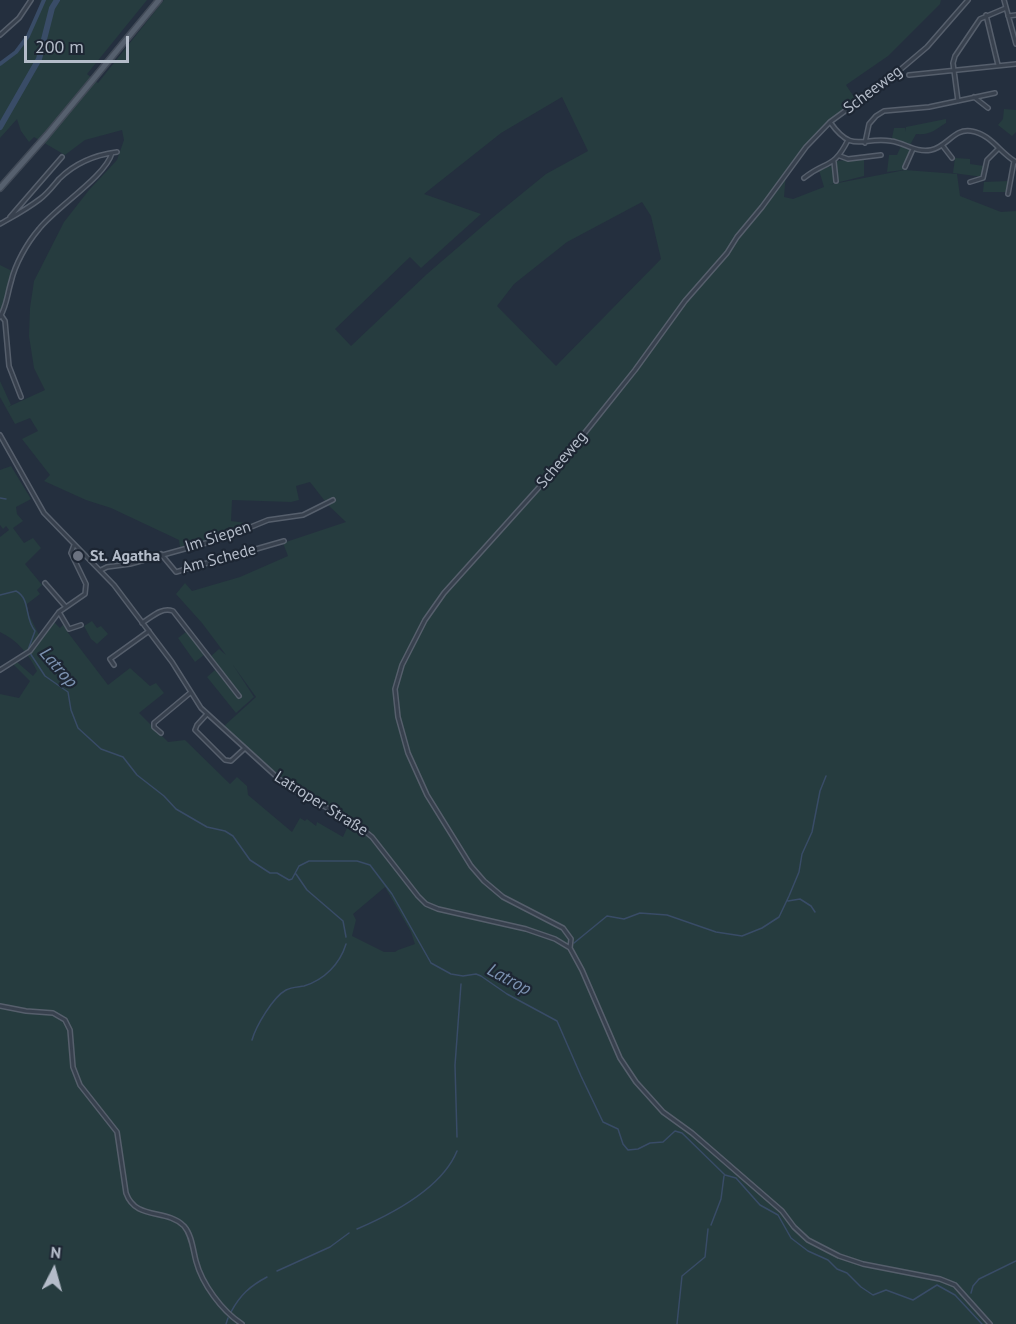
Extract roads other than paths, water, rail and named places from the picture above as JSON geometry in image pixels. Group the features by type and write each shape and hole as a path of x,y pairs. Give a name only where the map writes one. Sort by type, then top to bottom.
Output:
{"main road":[{"path":"0,188 159,0"}],"street":[{"path":"0,35 19,18 31,0"},
{"name":"Scheeweg","path":"968,0 927,47 831,122 806,147 727,253 685,301 635,370 551,474 444,593 422,626 398,676 395,689 397,709 408,753 427,795 471,866 499,894 563,928 571,939 570,948 622,1062 636,1082 663,1112 737,1171 782,1211 798,1231 813,1244 857,1262 952,1283 965,1294 990,1324"},
{"path":"1004,0 1016,44"},
{"path":"958,101 953,60 955,56 978,21 986,15 1006,8"},
{"path":"986,15 998,65"},
{"path":"1008,16 1016,15"},
{"path":"909,75 1016,64"},
{"path":"865,143 869,124 884,111 929,107 995,93"},
{"path":"974,97 988,108"},
{"path":"831,122 842,137 848,140 865,143 891,140 913,149 930,150 942,146 955,135 967,131 985,136 1015,162 1008,194"},
{"path":"804,178 834,162 840,156 848,140"},
{"path":"942,146 952,158"},
{"path":"970,183 983,178 987,160 999,148"},
{"path":"905,167 913,149"},
{"path":"7,219 19,214 42,198 77,165 91,158 114,152 85,187 50,216 36,232 15,272 7,304 0,316 4,321 9,366 21,397"},
{"path":"840,156 848,159 881,155"},
{"path":"0,224 62,157"},
{"path":"834,162 836,181"},
{"name":"Latroper Straße","path":"0,435 44,513 101,570 177,668 190,693 207,714 244,749 291,788 356,824 372,837 426,904 438,909 526,929 570,948"},
{"name":"Im Siepen","path":"101,570 228,537 268,520 303,515 333,500"},
{"name":"Am Schede","path":"160,554 176,572 285,540"},
{"path":"0,670 28,652 64,606 82,597 87,590 71,553 74,545"},
{"path":"45,583 64,606"},
{"path":"142,623 161,611 167,609 173,611 238,696"},
{"path":"59,612 68,629 81,625"},
{"path":"114,664 110,659 148,631"},
{"path":"161,733 154,727 154,723 190,693"},
{"path":"207,714 195,730 225,760 231,761 244,749"},
{"path":"0,1006 53,1013 65,1020 70,1030 73,1067 80,1085 117,1132 129,1200 140,1209 173,1219 185,1227 204,1280 228,1313 242,1324"}],"waterway":[{"path":"0,64 16,52 28,36 44,0"},
{"path":"0,127 39,59 52,8 57,0"},
{"path":"0,498 6,499"},
{"name":"Latrop","path":"0,595 16,591 24,599 29,620 35,631 28,650 45,676 68,692 71,710 78,728 101,749 123,757 137,775 164,796 176,809 207,827 225,831 233,836 250,860 270,873 277,873 289,880 292,879 299,866 309,861 357,861 370,865 392,894 431,963 451,974 481,976 507,994 557,1021 603,1122 618,1129 623,1144 628,1150 638,1149 650,1143 663,1142 675,1131 682,1133 725,1175 736,1178 760,1205 778,1215 791,1238 808,1251 828,1260 837,1269 847,1273 873,1295 886,1290 913,1300 937,1285 955,1295 982,1324"},
{"path":"574,943 607,916 624,919 640,913 667,915 716,932 742,936 762,928 779,917 799,872 802,854 812,832 820,791 826,776"},
{"path":"296,874 307,890 343,921 346,937"},
{"path":"788,901 800,899 811,906 815,912"},
{"path":"252,1040 261,1020 276,999 288,989 318,980 340,958 346,944"},
{"path":"457,1137 455,1065 461,984"},
{"path":"357,1229 385,1216 428,1188 440,1177 457,1151"},
{"path":"711,1225 721,1199 724,1176"},
{"path":"677,1324 682,1276 705,1257 708,1229"},
{"path":"277,1271 330,1247 349,1233"},
{"path":"971,1293 979,1279 1016,1261"},
{"path":"231,1312 246,1291 267,1277"},
{"path":"226,1324 228,1318"}],"place":[{"name":"St. Agatha","path":"78,556"}]}
